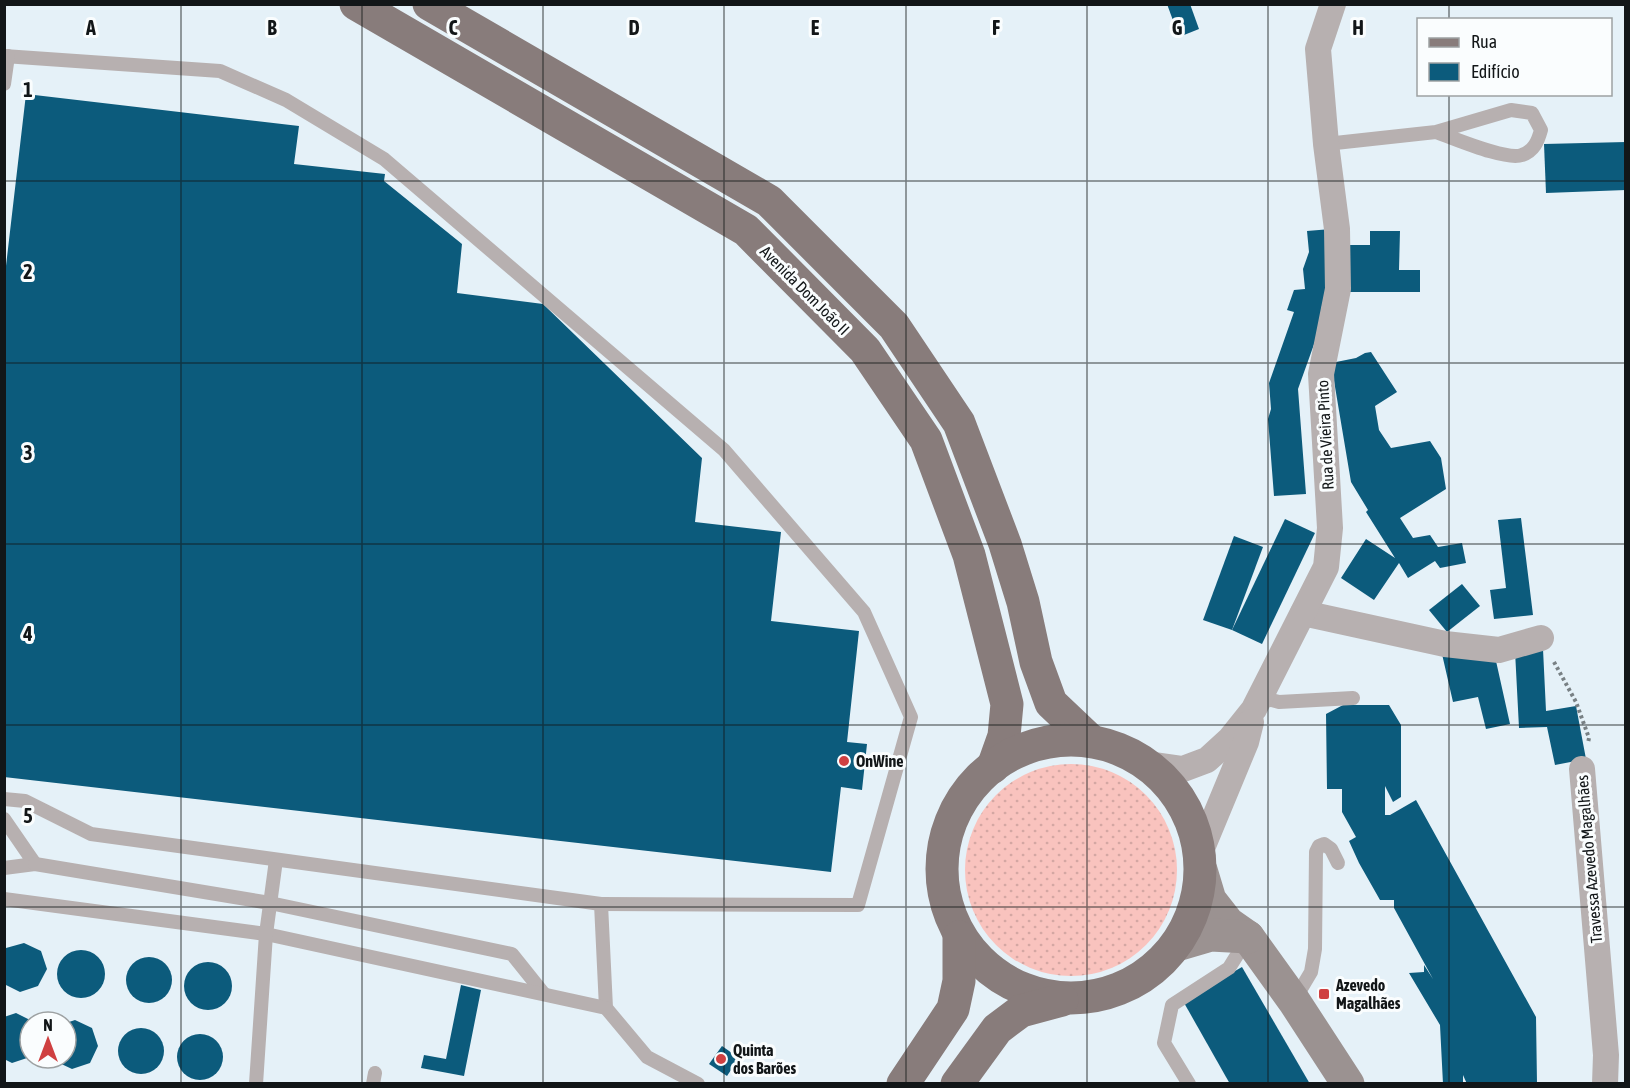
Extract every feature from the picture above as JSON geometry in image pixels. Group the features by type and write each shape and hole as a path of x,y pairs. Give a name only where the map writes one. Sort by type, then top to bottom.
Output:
{"main road":[{"name":"Avenida Dom João II","path":"356,4 746,230 865,350 926,440 969,555 1007,704 1004,736 993,767"},
{"path":"429,4 769,201 894,326 959,423 1005,544 1023,602 1036,662 1051,703 1089,740"},
{"path":"957,1083 997,1029 1021,1011 1067,999 1109,993 1147,975 1177,945 1195,909 1201,861 1191,819 1173,789 1148,764 1112,746 1089,740 1037,744 993,767 973,783 951,818 941,857 944,898 959,937 980,962 1005,981 1035,994 1067,999"},
{"path":"903,1083 953,1009 959,981 959,937"}],"street":[{"name":"Rua de Vieira Pinto","path":"1148,764 1183,768 1207,760 1230,739 1257,703 1326,567 1330,528 1321,374 1338,289 1337,228 1326,144 1318,49 1333,4"},
{"path":"1303,613 1445,644 1499,650 1541,638"},
{"name":"Rua de Vieira Pinto","path":"1201,861 1246,742 1257,703"},
{"name":"Travessa Azevedo Magalhães","path":"1582,768 1606,1054 1605,1083"},
{"path":"1201,861 1210,900 1228,923 1248,937 1348,1083"},
{"path":"1177,945 1211,935 1248,937"}],"lane":[{"path":"4,84 6,56 220,71 286,100 384,159 724,450 864,612 911,717 858,905 601,904 91,834 25,801 4,799"},
{"path":"1326,144 1436,132 1511,110 1532,113 1541,130 1536,146 1522,155 1507,157 1436,132"},
{"path":"1257,703 1353,698"},
{"path":"4,819 35,864"},
{"path":"1294,1001 1311,972 1315,949 1316,852 1319,846 1324,844 1331,849 1338,862"},
{"path":"256,1083 266,934 276,860"},
{"path":"4,868 35,864 270,903 512,954 544,994"},
{"path":"4,899 266,934 606,1008"},
{"path":"601,904 606,1008 647,1058 698,1083"},
{"path":"1190,1083 1164,1043 1172,1005 1229,968 1248,937"}],"path":[{"name":"Travessa Azevedo Magalhães","path":"1541,638 1576,702 1589,738 1582,768"}],"shaded area":[{"path":"1061,764 1081,764 1102,768 1121,776 1146,795 1159,811 1169,829 1175,849 1177,870 1175,891 1169,911 1159,929 1146,945 1121,964 1102,972 1081,976 1061,976 1040,972 1021,964 989,937 977,920 969,901 965,880 965,860 969,839 977,820 1004,788 1021,776 1040,768"}],"building":[{"path":"1167,4 1190,4 1199,29 1179,37"},
{"path":"26,94 299,126 294,164 385,174 384,181 462,244 457,293 543,304 702,458 695,522 781,532 771,621 859,631 847,742 867,744 862,790 841,787 831,872 4,777 4,283"},
{"path":"1626,142 1626,190 1546,193 1544,144"},
{"path":"1331,229 1329,286 1321,309 1322,322 1298,389 1306,494 1274,496 1268,419 1271,409 1269,383 1294,312 1287,310 1294,290 1305,289 1303,269 1309,252 1307,231"},
{"path":"1370,231 1400,231 1399,270 1420,270 1420,292 1346,292 1347,245 1370,245"},
{"path":"1371,352 1397,392 1375,406 1379,430 1391,448 1430,441 1441,458 1446,489 1400,518 1413,538 1430,535 1438,547 1462,543 1466,563 1440,568 1435,561 1408,578 1399,563 1374,600 1341,578 1366,539 1395,558 1366,512 1368,510 1351,482 1331,363 1356,358"},
{"path":"1521,518 1533,615 1494,619 1490,590 1506,588 1498,520"},
{"path":"1285,519 1315,533 1262,644 1232,630"},
{"path":"1234,536 1263,547 1232,630 1203,620"},
{"path":"1462,584 1480,606 1447,632 1429,610"},
{"path":"1492,643 1510,724 1486,729 1478,697 1453,702 1442,654"},
{"path":"1543,649 1546,711 1576,706 1586,759 1555,765 1547,727 1519,728 1515,651"},
{"path":"1343,705 1389,705 1401,725 1401,797 1393,802 1385,786 1385,815 1390,815 1416,800 1536,1017 1537,1084 1467,1084 1463,1075 1463,1084 1443,1084 1440,1025 1409,973 1424,972 1424,965 1433,979 1394,908 1394,900 1380,900 1359,863 1349,841 1356,837 1342,812 1342,789 1327,789 1326,714"},
{"path":"24,943 41,951 47,969 38,986 20,992 4,984 4,952 6,948"},
{"path":"81,950 98,957 105,974 98,991 81,998 64,991 57,974 64,957"},
{"path":"154,957 166,963 171,971 171,989 166,997 158,1002 144,1003 136,1000 129,993 126,975 129,967 136,960"},
{"path":"208,962 225,969 232,986 225,1003 208,1010 191,1003 184,986 191,969"},
{"path":"1242,967 1310,1084 1230,1084 1183,1001"},
{"path":"461,985 481,990 464,1076 421,1068 424,1055 446,1059"},
{"path":"18,1014 18,1061 12,1063 4,1059 4,1017"},
{"path":"78,1021 92,1028 98,1046 90,1063 78,1067"},
{"path":"146,1028 158,1034 163,1042 163,1060 158,1068 150,1073 136,1074 128,1071 121,1064 118,1046 121,1038 128,1031"},
{"path":"205,1034 217,1040 222,1048 222,1066 217,1074 209,1079 195,1080 187,1077 180,1070 177,1052 180,1044 187,1037"},
{"path":"722,1046 739,1058 727,1076 709,1064"}],"place":[{"name":"OnWine","path":"844,761"},
{"name":"Azevedo Magalhães","path":"1324,994"},
{"name":"Quinta dos Barões","path":"721,1059"}]}
